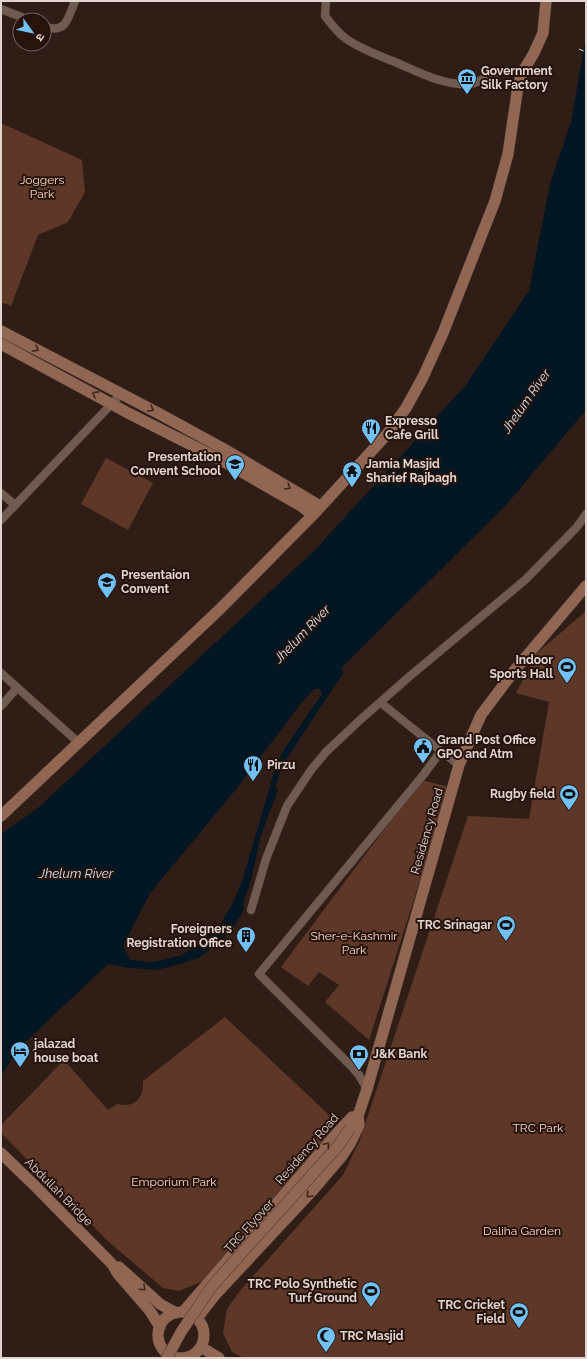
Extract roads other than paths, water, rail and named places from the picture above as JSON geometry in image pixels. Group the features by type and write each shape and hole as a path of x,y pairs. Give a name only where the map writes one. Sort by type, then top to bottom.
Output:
{"main road":[{"path":"1,816 220,609 388,433 406,408 429,364 446,326 495,201 508,154 518,86 522,73 534,53 543,33 546,1"},
{"path":"1,331 224,449 266,480 316,510"},
{"path":"1,344 219,459 266,480"},
{"name":"Residency Road","path":"197,1318 215,1295 313,1190 342,1156 351,1142 358,1125 358,1116 459,765 480,715 514,671 586,586"},
{"name":"Residency Road","path":"160,1327 163,1321 169,1316 179,1312 352,1117 358,1116"},
{"name":"TRC Flyover","path":"162,1355 181,1332 212,1286 339,1145 358,1116"},
{"name":"Abdullah Bridge","path":"1,1153 112,1264"},
{"path":"112,1264 120,1267 160,1304 179,1312 190,1314 197,1318 202,1324 204,1340 196,1353 186,1358 175,1357 168,1354 162,1355 158,1335 160,1327 150,1311 118,1274 112,1264"},
{"path":"201,1347 219,1358"}],"street":[{"path":"52,29 56,30 61,28 66,23 75,1"},
{"path":"326,1 325,16 345,38 370,52 433,78 467,84 477,82 494,73 502,71 522,73"},
{"path":"1,9 12,13"},
{"path":"1,520 121,394"},
{"path":"1,493 15,505"},
{"path":"252,910 266,859 287,806 311,770 326,752 416,671 525,580 577,527 586,514"},
{"path":"1,673 78,742"},
{"path":"1,706 17,688"},
{"path":"380,703 459,765"},
{"path":"367,1089 359,1074 259,974 424,774 441,751"}],"water":[{"name":"Jhelum River","path":"586,36 586,410 507,504 342,667 343,673 282,766 275,787 278,790 261,835 251,880 244,901 243,912 233,928 220,942 200,957 181,964 156,970 129,968 108,964 18,1049 1,1076 1,834 38,808 315,550 465,386 529,291 550,184 571,122","holes":["314,689 320,689 322,694 283,751 274,773 242,881 232,905 219,926 193,948 180,956 153,962 130,960 123,946 150,893 237,788 302,702"]}],"place":[{"name":"Government Silk Factory","path":"467,95"},
{"name":"Expresso Cafe Grill","path":"371,445"},
{"name":"Presentation Convent School","path":"235,481"},
{"name":"Jamia Masjid Sharief Rajbagh","path":"352,488"},
{"name":"Presentaion Convent","path":"107,599"},
{"name":"Indoor Sports Hall","path":"567,684"},
{"name":"Grand Post Office GPO and Atm","path":"423,764"},
{"name":"Pirzu","path":"253,782"},
{"name":"Rugby field","path":"569,811"},
{"name":"TRC Srinagar","path":"506,942"},
{"name":"Foreigners Registration Office","path":"246,953"},
{"name":"jalazad house boat","path":"20,1068"},
{"name":"J&K Bank","path":"359,1071"},
{"name":"TRC Polo Synthetic Turf Ground","path":"371,1308"},
{"name":"TRC Cricket Field","path":"519,1329"},
{"name":"TRC Masjid","path":"326,1353"}],"park label":[{"name":"Joggers Park","path":"42,187"},
{"name":"Sher-e-Kashmir Park","path":"354,943"},
{"name":"TRC Park","path":"538,1128"},
{"name":"Emporium Park","path":"174,1182"},
{"name":"Daliha Garden","path":"522,1231"}]}
